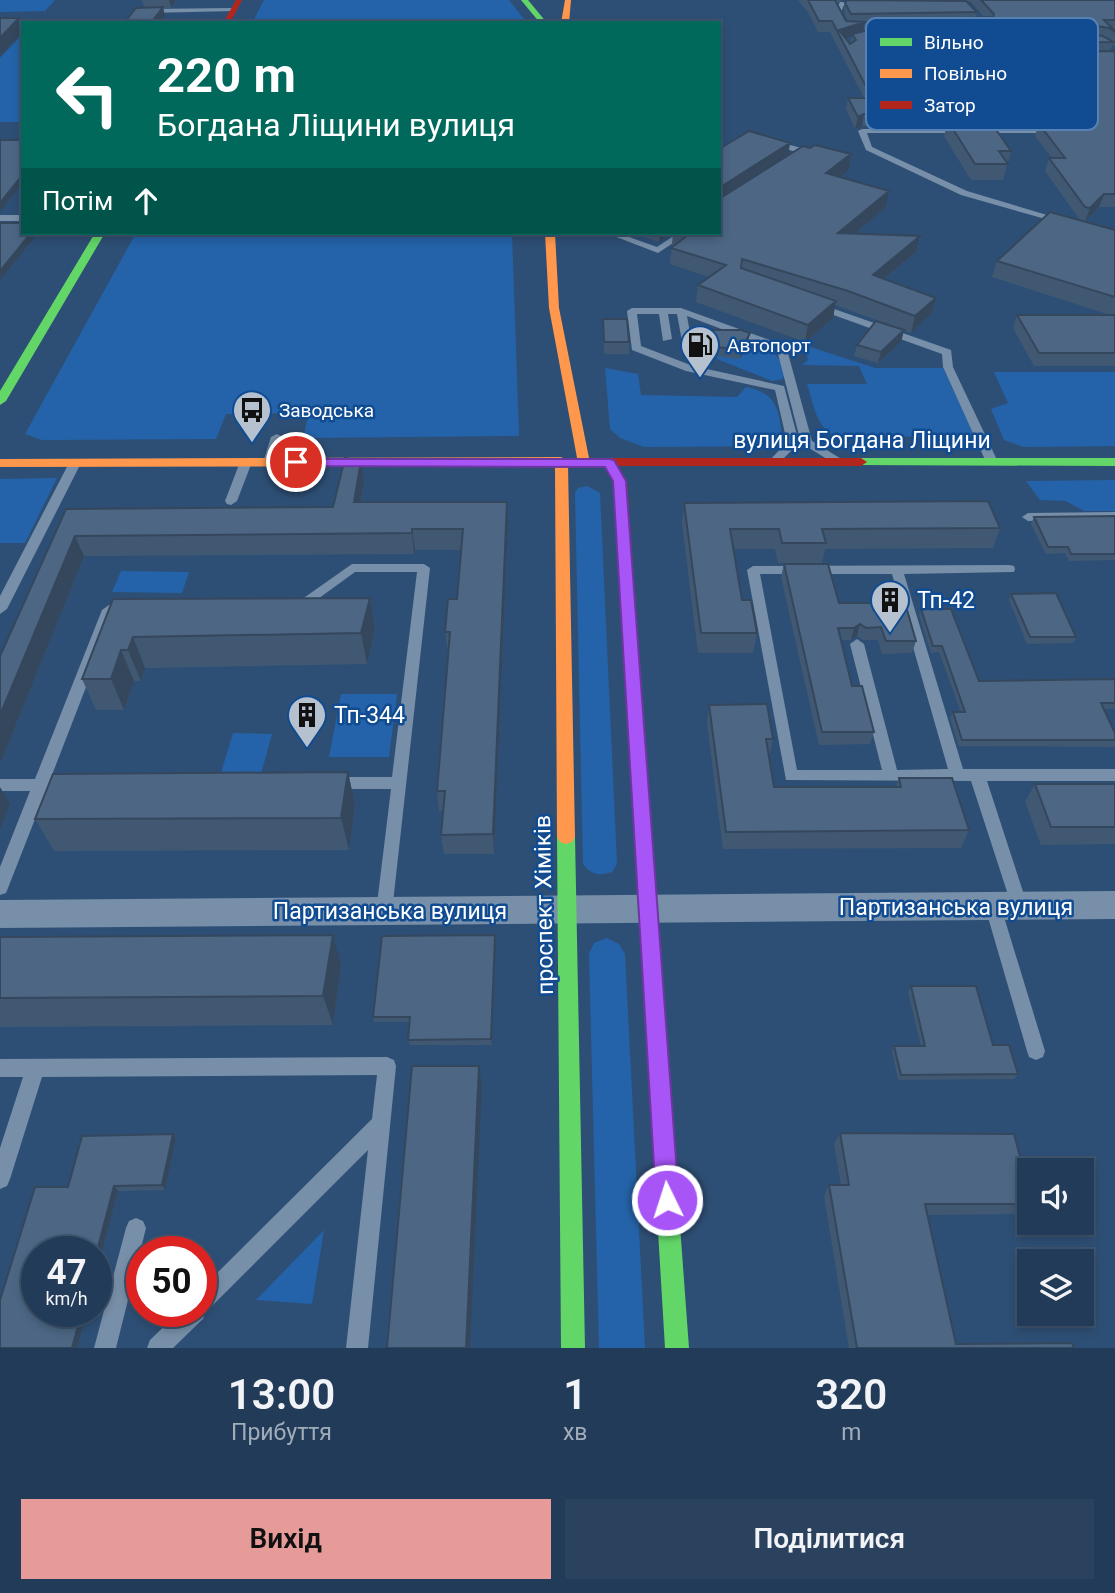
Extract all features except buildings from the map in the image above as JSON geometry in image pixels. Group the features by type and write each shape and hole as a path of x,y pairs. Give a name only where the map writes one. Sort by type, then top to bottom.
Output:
{"main road":[{"path":"524,0 542,21"},
{"path":"565,21 568,0"},
{"path":"0,401 99,235"},
{"path":"550,235 554,308 584,463"},
{"path":"0,463 561,461"},
{"name":"вулиця Богдана Ліщини","path":"561,461 1115,462"},
{"name":"проспект Хіміків","path":"561,461 573,1348"},
{"path":"609,463 620,481 677,1348"}],"street":[{"name":"Партизанська вулиця","path":"0,914 1115,905"}],"lane":[{"path":"859,28 846,28 838,12 841,2 870,4"},
{"path":"138,12 233,11"},
{"path":"1060,131 862,131 869,148 964,193 1075,224"},
{"path":"760,139 806,152 796,159"},
{"path":"0,218 21,218"},
{"path":"616,235 658,250 681,235"},
{"path":"807,303 947,352 948,366 992,462"},
{"path":"774,462 793,443 779,388 690,363 670,361 636,348 632,311 681,311 782,348 807,443 840,463"},
{"path":"663,311 670,361"},
{"path":"681,311 686,339"},
{"path":"269,462 277,437"},
{"path":"231,501 246,462"},
{"path":"0,609 75,463"},
{"path":"1028,517 1115,516"},
{"path":"279,611 292,611 352,568 424,568 384,912"},
{"path":"1009,569 753,570 792,776 1115,775"},
{"path":"897,570 957,775"},
{"path":"0,888 109,610 148,610"},
{"path":"857,644 891,776"},
{"path":"976,775 1036,1051"},
{"path":"316,783 399,783"},
{"path":"0,785 68,785"},
{"path":"0,1068 387,1066 356,1348"},
{"path":"0,1179 36,1068"},
{"path":"217,1288 381,1123"},
{"path":"105,1348 136,1228"},
{"path":"158,1348 179,1327"}],"shaded area":[{"path":"0,0 55,0 45,11 0,12"},
{"path":"264,0 509,0 525,21 253,21"},
{"path":"21,38 21,122 0,122 0,58"},
{"path":"135,235 512,235 519,436 303,438 309,413 226,414 216,439 42,440 25,434"},
{"path":"737,335 761,345 776,356 784,370 783,379 772,381 717,359 714,339"},
{"path":"804,345 875,368 943,368 975,437 835,436 819,421 807,384 867,384 859,366 802,365 808,360"},
{"path":"605,368 638,374 641,395 737,397 746,387 758,390 772,401 776,408 784,446 644,447 620,438 610,429"},
{"path":"994,372 1115,372 1115,446 1024,447 1004,440 991,409 1008,403"},
{"path":"57,478 25,543 0,543 0,479"},
{"path":"1115,480 1115,511 1084,511 1066,501 1040,500 1026,481"},
{"path":"587,486 600,493 617,864 612,872 599,874 583,864 575,493 578,488"},
{"path":"121,571 189,572 182,593 112,592"},
{"path":"341,694 397,694 389,757 329,757"},
{"path":"233,733 272,734 261,774 221,773"},
{"path":"607,938 619,944 625,954 645,1348 599,1348 589,954 594,943"},
{"path":"324,1230 312,1304 256,1300"}],"traffic: fast":[{"path":"524,0 542,21"},
{"path":"0,401 99,235"},
{"path":"861,462 1115,462"},
{"path":"566,837 573,1348"},
{"path":"648,913 677,1348"}],"traffic: slow":[{"path":"565,21 568,0"},
{"path":"550,235 554,308 584,463"},
{"path":"561,461 566,837"},
{"path":"0,463 564,462"}],"traffic: jam":[{"path":"227,21 239,0"},
{"path":"564,462 861,462"},
{"path":"609,463 620,481 648,913"}],"place":[{"name":"Автопорт","path":"700,379"},
{"name":"Заводська","path":"252,444"},
{"name":"Тп-42","path":"890,634"},
{"name":"Тп-344","path":"307,749"}],"route":[{"path":"296,462 609,463 620,481 667,1200"}]}
